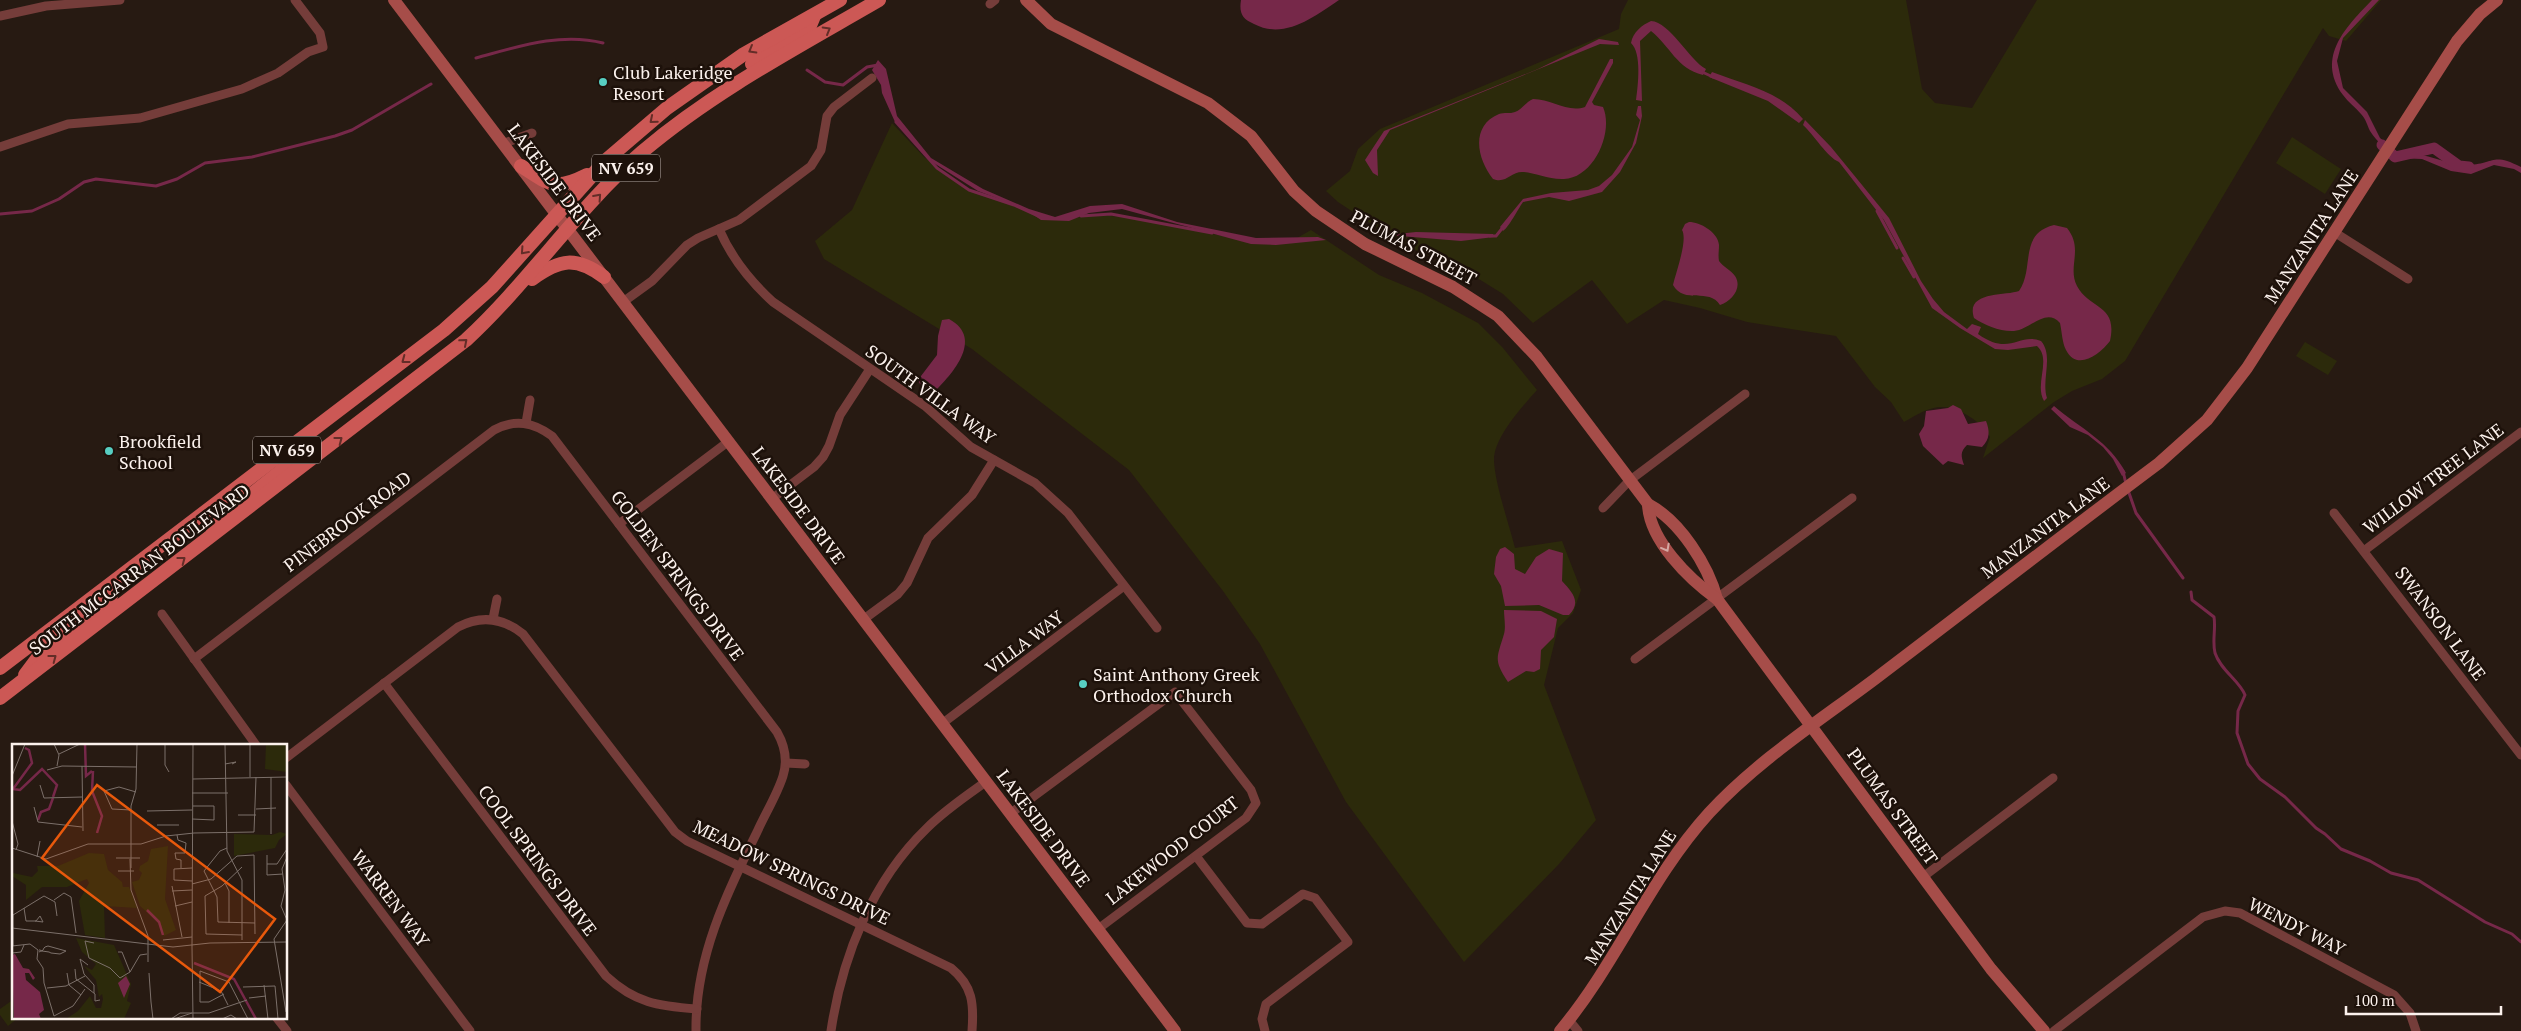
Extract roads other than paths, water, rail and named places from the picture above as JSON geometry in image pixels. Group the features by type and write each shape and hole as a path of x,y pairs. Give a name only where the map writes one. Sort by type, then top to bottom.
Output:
{"main road":[{"name":"SOUTH MCCARRAN BOULEVARD","path":"0,668 467,310 492,287 594,172 634,135 682,97 744,54 840,0"},
{"name":"SOUTH MCCARRAN BOULEVARD","path":"0,698 438,364 495,314 568,230 642,152 728,87 878,0"},
{"path":"728,87 750,66 809,28 814,14"},
{"path":"521,166 554,185 566,185 594,172"},
{"path":"517,289 554,265 564,262 583,264 604,277"},
{"path":"204,544 222,518 286,467 288,449"},
{"path":"19,684 40,654 110,600 114,582"}],"street":[{"path":"0,16 46,6 120,0"},
{"path":"0,147 68,124 140,118 242,89 278,73 308,52 323,47 320,33 295,0"},
{"name":"LAKESIDE DRIVE","path":"394,0 505,144 568,230 773,498 1175,1031"},
{"name":"PLUMAS STREET","path":"1026,0 1051,24 1072,31 1208,103 1251,136 1294,191 1316,211 1365,244 1453,287 1498,316 1537,357 1648,504 1662,513 1692,546 1712,583 1716,599"},
{"name":"MANZANITA LANE","path":"1560,1031 1599,979 1660,877 1694,830 1746,778 2177,449 2221,403 2247,368 2457,41 2480,14 2497,0"},
{"path":"623,302 652,281 687,245 739,220 811,166 821,150 824,125 834,107 872,78"},
{"path":"505,144 532,133"},
{"name":"SOUTH VILLA WAY","path":"719,229 727,247 751,280 772,302 925,406 971,446 1035,484 1063,507 1156,628"},
{"path":"2334,232 2408,279"},
{"path":"773,498 814,467 822,457 829,446 840,415 870,368"},
{"path":"1603,508 1629,480 1745,394"},
{"path":"526,423 530,400"},
{"name":"GOLDEN SPRINGS DRIVE","path":"526,423 543,429 552,436 777,732 784,747 786,764"},
{"name":"PINEBROOK ROAD","path":"194,659 494,430 503,425 526,423"},
{"name":"WILLOW TREE LANE","path":"2365,550 2521,432"},
{"path":"619,524 729,441"},
{"path":"864,619 898,594 907,584 928,538 972,495 994,460"},
{"path":"1635,659 1852,498"},
{"name":"PLUMAS STREET","path":"1648,504 1650,518 1670,556 1700,587 1716,599 1991,969 2044,1031"},
{"name":"SWANSON LANE","path":"2334,513 2365,550 2521,755"},
{"name":"VILLA WAY","path":"943,724 1124,586"},
{"path":"288,756 458,627 481,619 493,619 497,599"},
{"path":"162,614 255,744"},
{"name":"MEADOW SPRINGS DRIVE","path":"493,619 514,626 523,634 675,832 687,841 951,968 960,975 971,994 974,1005 972,1031"},
{"name":"COOL SPRINGS DRIVE","path":"384,683 606,976 631,996 646,1002 697,1009"},
{"name":"LAKEWOOD COURT","path":"1010,813 1175,692 1251,790 1256,803 1246,818 1098,929"},
{"path":"696,1031 697,1009 704,961 711,935 740,867 783,776 786,764 805,764"},
{"path":"1923,877 2053,778"},
{"path":"831,1031 841,979 862,925 879,891 909,847 946,811 986,781"},
{"name":"WARREN WAY","path":"288,788 470,1031"},
{"path":"1196,856 1247,923 1262,924 1303,894 1315,898 1348,942 1266,1004 1262,1020 1265,1031"},
{"name":"WENDY WAY","path":"2054,1031 2204,918 2225,911 2240,913 2394,995 2410,1013 2416,1031"},
{"path":"277,1018 287,1031"},
{"path":"1569,1020 1578,1031"}],"waterway":[{"path":"476,58 539,42 555,40 571,39 603,43"},
{"path":"807,70 825,82 843,85 867,67 878,65"},
{"path":"1700,71 1713,77"},
{"path":"0,214 32,211 59,199 84,182 96,179 156,186 177,179 205,163 252,157 335,136 352,130 431,84"},
{"path":"896,122 937,168 969,190 1014,205 1038,216"},
{"path":"2382,145 2395,157 2434,148 2459,166 2469,167"},
{"path":"1877,211 1897,248"},
{"path":"1081,216 1111,214 1212,233"},
{"path":"1490,236 1496,236 1504,226"},
{"path":"1903,258 1914,277"},
{"path":"2123,471 2126,484"},
{"path":"2128,490 2136,513 2183,578"},
{"path":"2191,592 2192,600 2214,617 2215,653 2221,665 2239,685 2245,695 2238,711 2237,733 2248,764 2260,779 2285,797 2316,828 2341,849 2370,861 2391,873 2418,880 2485,922 2512,934 2521,942"}],"place":[{"name":"Club Lakeridge Resort","path":"603,82"},
{"name":"Brookfield School","path":"109,451"},
{"name":"Saint Anthony Greek Orthodox Church","path":"1083,684"}]}
